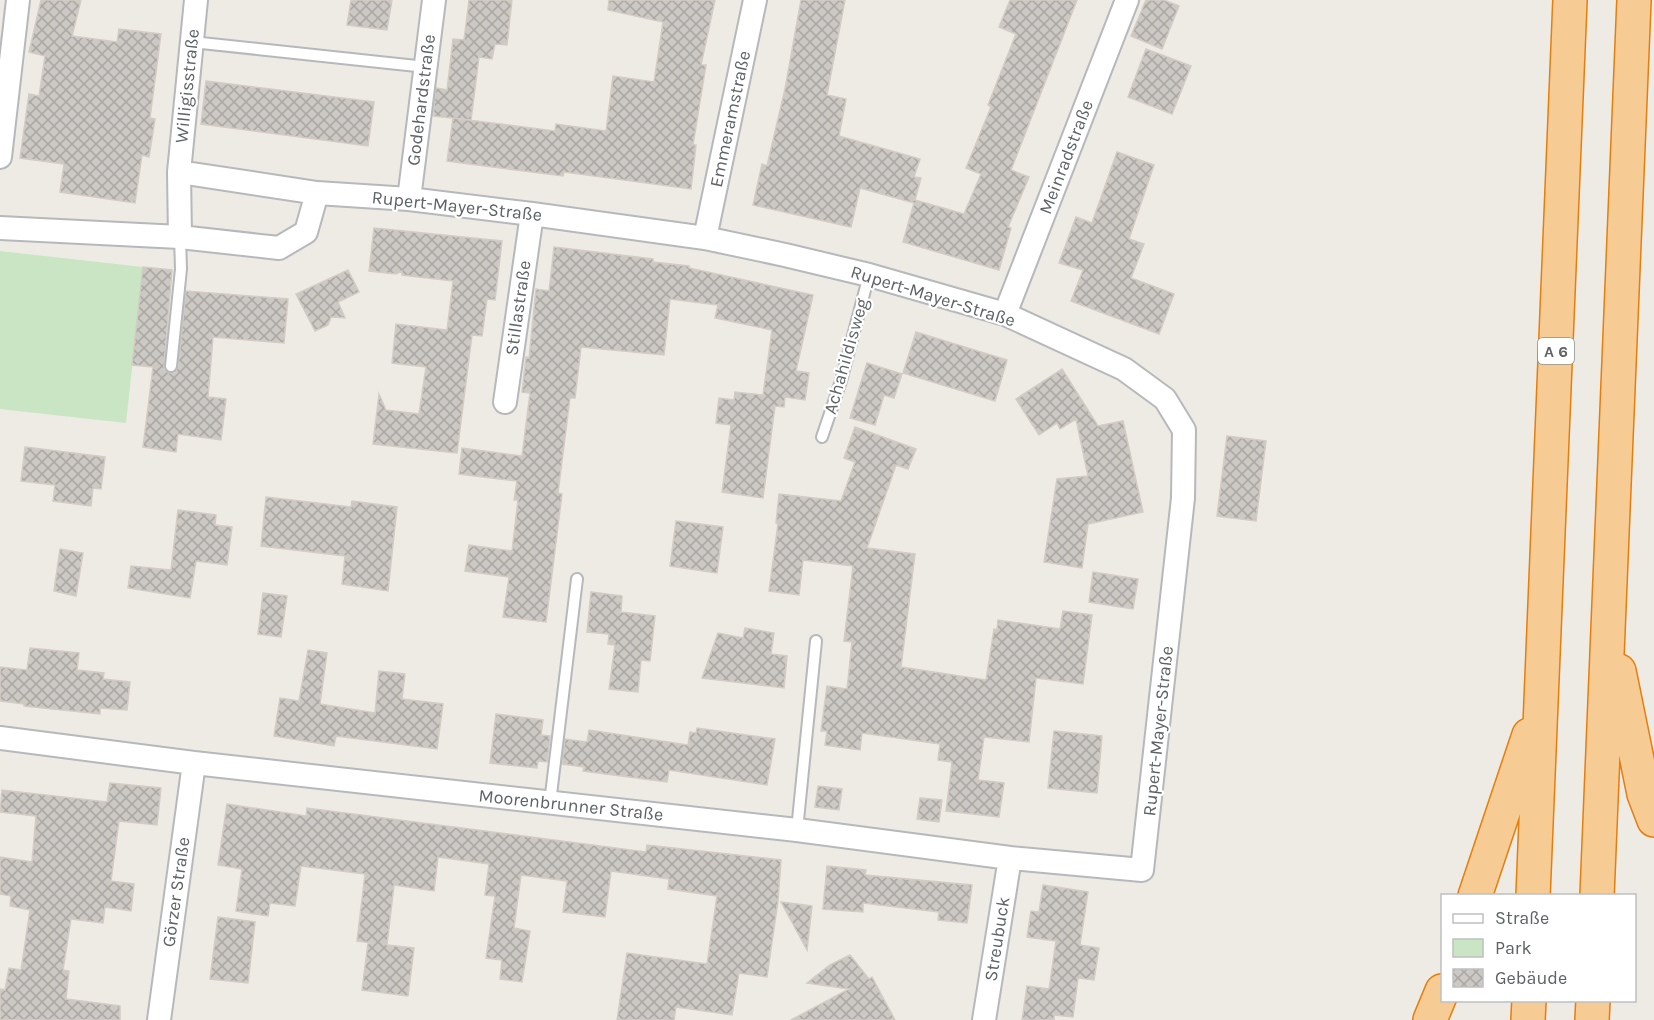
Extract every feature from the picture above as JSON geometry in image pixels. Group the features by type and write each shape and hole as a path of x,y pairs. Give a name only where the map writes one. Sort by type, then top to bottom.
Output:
{"highway":[{"name":"A 6","path":"1533,894 1570,0"},
{"path":"1598,894 1634,0"},
{"path":"1609,620 1644,794 1654,820"},
{"path":"1475,894 1541,702"},
{"path":"1430,1020 1441,995"},
{"path":"1528,1002 1528,1020"},
{"path":"1592,1020 1593,1002"}],"street":[{"path":"0,157 18,0"},
{"name":"Willigisstraße","path":"179,172 196,0"},
{"name":"Godehardstraße","path":"409,200 434,0"},
{"name":"Emmeramstraße","path":"705,238 755,0"},
{"name":"Meinradstraße","path":"1005,314 1126,0"},
{"path":"179,172 180,237"},
{"name":"Rupert-Mayer-Straße","path":"179,172 317,193 409,200 532,214 705,238 869,275 1005,314 1124,369 1165,399 1184,430 1183,498 1142,870"},
{"path":"0,228 180,237 279,248 306,232 317,193"},
{"name":"Stillastraße","path":"505,402 532,214"},
{"name":"Moorenbrunner Straße","path":"0,738 194,763 797,830 1010,858 1142,870"},
{"name":"Görzer Straße","path":"159,1020 194,763"},
{"name":"Streubuck","path":"984,1020 1010,858"}],"lane":[{"path":"192,42 426,67"},
{"path":"171,366 181,269 180,237"},
{"name":"Achahildisweg","path":"822,437 841,381 869,275"},
{"path":"550,803 577,579"},
{"path":"797,830 816,641"}],"green space":[{"path":"0,251 143,267 126,423 0,409"}],"building":[{"path":"41,0 81,0 72,36 117,42 119,29 161,34 150,118 155,119 149,157 142,155 135,203 60,192 64,164 20,158 29,94 39,96 45,56 29,52"},
{"path":"351,0 392,0 387,30 347,25"},
{"path":"469,0 512,0 507,45 495,44 492,59 479,57 471,120 433,116 436,88 447,90 453,39 464,40"},
{"path":"609,0 715,0 701,65 706,65 693,145 696,145 691,189 564,172 563,176 447,161 453,118 555,131 556,124 606,131 613,76 654,82 663,22 608,10"},
{"path":"801,0 845,0 827,95 846,99 839,136 920,159 914,177 921,178 915,200 964,214 981,174 966,168 991,107 988,105 1016,34 999,27 1010,0 1077,0 1011,170 1029,177 1008,227 1011,228 999,270 903,242 914,203 860,188 851,227 753,205 762,164 767,166 785,89"},
{"path":"1146,0 1164,0 1179,6 1162,49 1131,36"},
{"path":"1146,49 1191,66 1172,114 1128,97"},
{"path":"206,81 374,102 368,146 201,124"},
{"path":"1117,152 1154,165 1129,239 1144,244 1131,278 1174,294 1159,334 1071,301 1083,270 1059,263 1076,217 1092,223"},
{"path":"374,228 502,241 495,300 487,299 482,336 472,335 457,453 373,444 379,394 386,410 419,414 426,367 392,363 396,324 447,330 453,281 402,275 402,271 396,274 369,271"},
{"path":"554,247 653,259 653,262 689,266 689,268 813,295 796,371 809,373 805,400 785,397 784,407 775,406 763,498 722,492 731,425 716,423 719,398 734,400 735,392 763,395 772,330 715,318 718,305 670,299 664,355 581,347 575,398 570,398 558,493 562,494 546,622 503,617 509,577 465,571 469,545 512,551 518,500 514,500 517,481 459,474 462,448 522,456 530,393 522,392 526,357 529,358 536,289 549,291"},
{"path":"143,267 172,270 164,365 164,370 170,373 175,373 178,367 186,291 288,299 284,343 213,337 208,397 226,399 221,440 178,434 176,452 143,447 153,367 132,365"},
{"path":"348,270 359,292 338,302 345,318 331,317 328,325 315,331 296,294"},
{"path":"916,332 1007,360 995,401 903,373"},
{"path":"867,363 902,374 894,398 884,395 875,425 850,418"},
{"path":"1062,369 1098,426 1123,421 1143,512 1088,524 1082,568 1044,562 1057,479 1088,476 1076,419 1060,429 1057,423 1039,435 1016,399"},
{"path":"855,427 916,449 908,469 896,465 867,548 915,554 901,667 986,680 994,629 997,630 998,620 1060,629 1063,611 1092,615 1083,684 1036,678 1029,742 984,737 978,780 1004,783 999,817 946,811 952,762 938,760 940,744 862,733 860,750 825,745 827,731 821,731 827,686 847,689 852,642 844,641 853,566 803,560 799,595 769,591 778,524 776,523 779,494 841,501 855,462 844,458"},
{"path":"1227,436 1266,441 1256,521 1217,516"},
{"path":"25,447 105,457 101,489 93,488 91,506 53,501 55,485 21,481"},
{"path":"266,497 351,507 352,501 397,507 388,591 342,584 345,556 261,546"},
{"path":"178,510 216,515 215,525 232,527 227,565 196,561 190,598 128,588 131,566 171,570"},
{"path":"676,521 723,527 717,573 670,566"},
{"path":"60,549 83,553 76,596 54,591"},
{"path":"1093,572 1138,579 1133,609 1089,602"},
{"path":"591,592 622,596 621,612 655,616 650,661 641,660 638,692 609,689 615,645 608,644 609,634 587,632"},
{"path":"263,593 287,596 281,637 258,634"},
{"path":"745,628 774,633 771,654 787,656 784,688 702,678 718,633 743,638"},
{"path":"30,648 79,653 77,670 104,673 103,679 130,682 127,710 100,708 100,714 24,706 24,704 0,701 0,667 27,670"},
{"path":"308,650 327,653 320,704 375,713 379,671 405,674 402,699 443,704 437,749 336,736 334,746 274,736 280,698 299,701"},
{"path":"496,714 543,720 541,735 550,736 547,762 538,761 537,768 490,763"},
{"path":"697,728 775,739 767,785 669,770 667,782 583,771 584,767 562,764 565,739 587,742 589,730 688,745 690,732 696,733"},
{"path":"1054,731 1102,736 1097,793 1048,788"},
{"path":"110,783 161,788 157,825 119,821 111,881 134,884 131,911 105,907 103,923 71,919 63,970 69,971 66,999 120,1006 120,1020 0,1020 0,989 5,990 9,968 21,970 30,910 10,906 11,896 0,894 0,857 32,862 36,816 0,812 2,790 107,802"},
{"path":"818,786 842,789 839,810 815,807"},
{"path":"920,798 942,800 939,822 917,819"},
{"path":"227,804 306,816 307,808 646,852 647,845 781,860 778,901 767,977 739,973 732,1015 676,1007 674,1020 617,1020 627,953 707,964 717,896 668,889 669,879 611,871 605,917 563,912 567,881 521,875 514,928 530,931 522,982 500,979 502,960 486,958 495,896 485,895 489,864 438,857 434,891 394,885 387,945 414,948 408,996 362,990 368,943 373,943 357,941 365,874 301,866 295,906 270,903 268,916 236,911 242,869 218,865"},
{"path":"827,866 866,870 865,875 972,885 967,923 938,920 939,912 863,903 863,912 823,909"},
{"path":"1043,885 1088,892 1080,945 1099,948 1094,980 1078,978 1073,1017 1054,1015 1054,1020 1022,1020 1027,986 1049,989 1056,941 1027,937 1031,911 1039,912"},
{"path":"781,902 812,906 807,950"},
{"path":"218,917 255,922 248,983 210,979"},
{"path":"850,955 869,979 872,977 895,1020 791,1020 849,989 807,983 830,965"}]}
